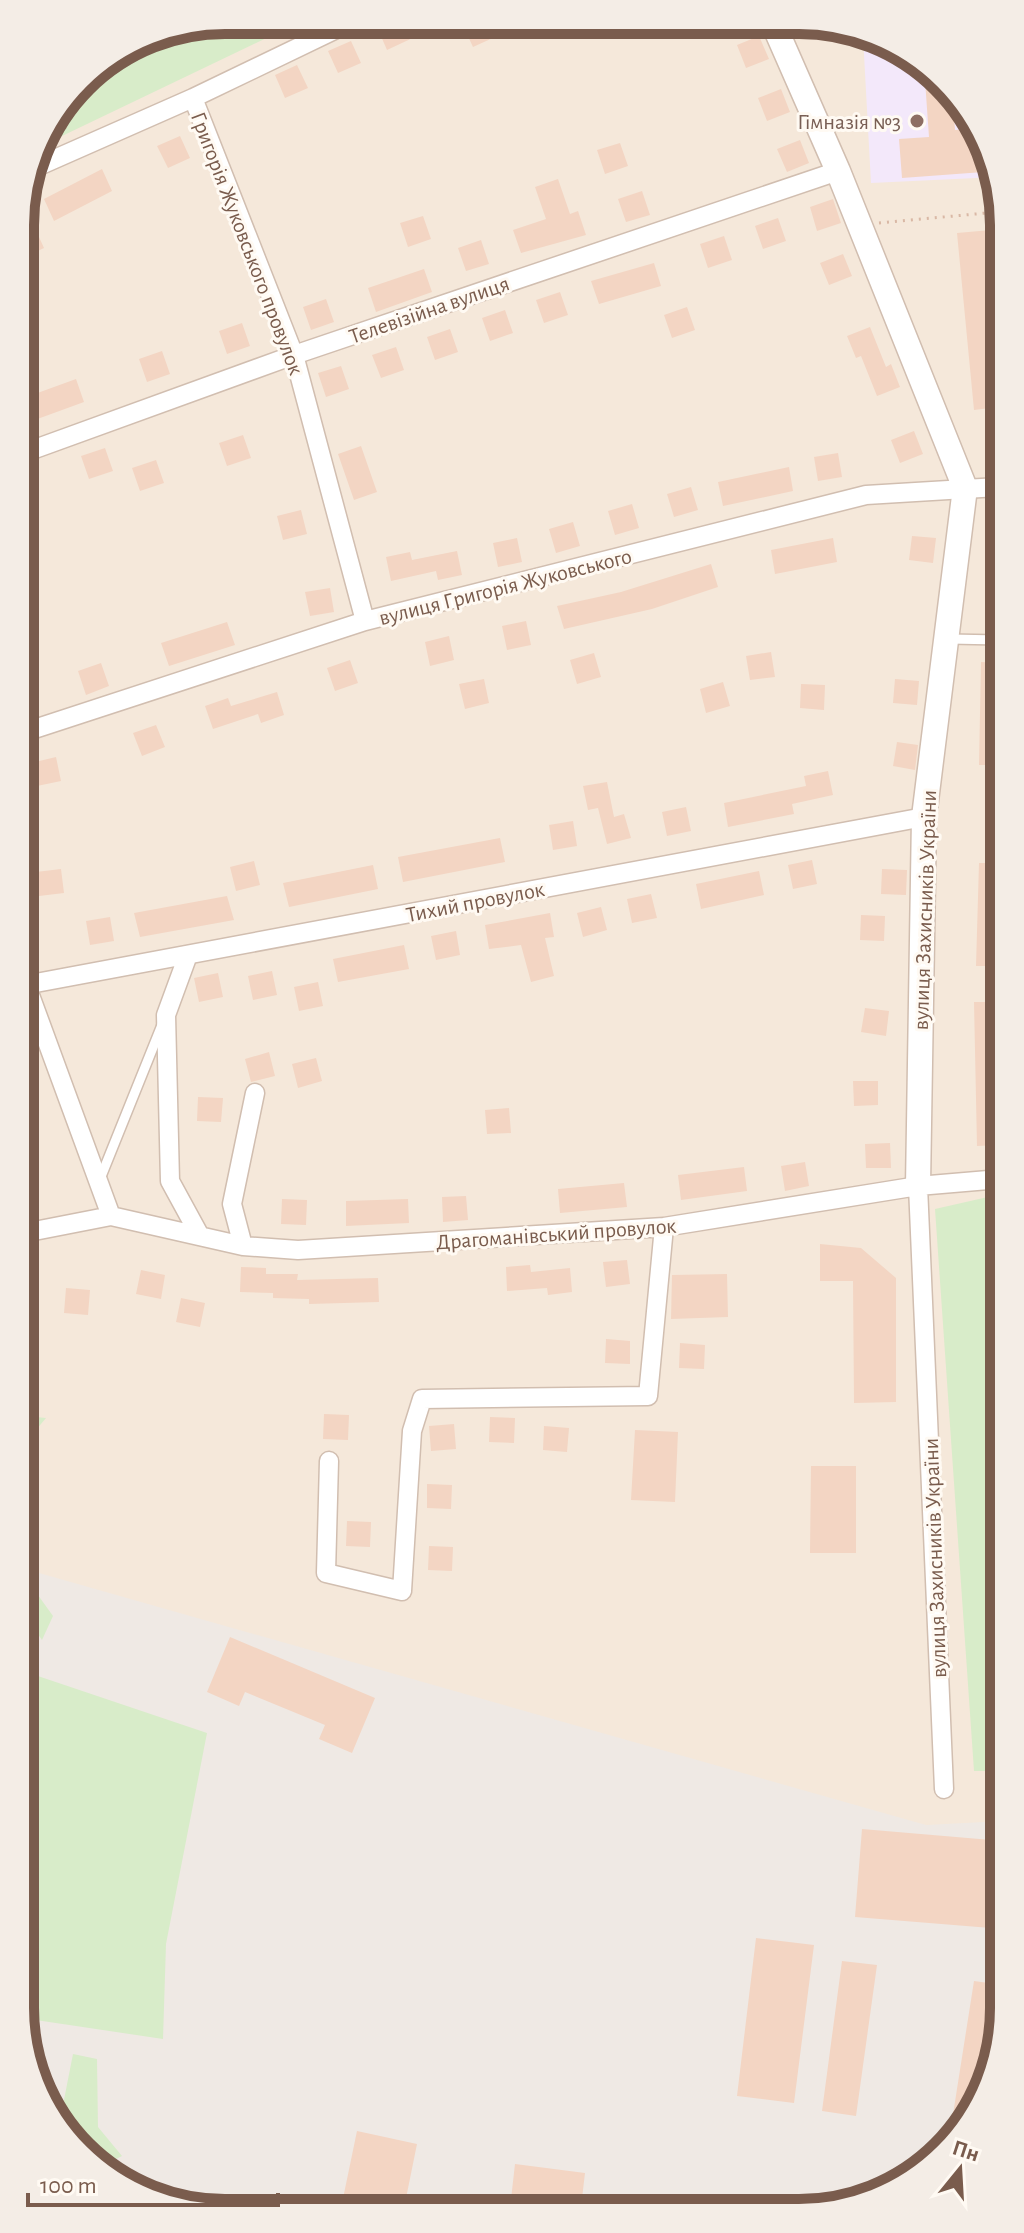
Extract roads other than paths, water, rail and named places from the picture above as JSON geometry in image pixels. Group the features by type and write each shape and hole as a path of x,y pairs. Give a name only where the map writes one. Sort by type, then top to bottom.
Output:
{"street":[{"path":"45,163 193,98 326,34"},
{"name":"вулиця Захисників України","path":"778,34 860,224 965,488 924,817 918,1186 944,1789"},
{"name":"Григорія Жуковського провулок","path":"193,98 294,355 365,621"},
{"name":"Телевізійна вулиця","path":"34,449 294,355 838,171"},
{"name":"вулиця Григорія Жуковського","path":"34,729 365,621 866,495 990,487"},
{"name":"Тихий провулок","path":"34,979 188,955 924,817"},
{"path":"188,955 166,1015 170,1181 200,1236"},
{"path":"34,1008 111,1216 34,1231"},
{"path":"243,1246 232,1204 255,1093"},
{"name":"Драгоманівський провулок","path":"111,1216 243,1246 298,1250 664,1227 918,1186 990,1180"},
{"path":"329,1461 326,1573 402,1591 412,1431 422,1399 648,1396 664,1227"}],"lane":[{"path":"946,639 990,640"},
{"path":"99,1183 166,1015"}],"place":[{"name":"Гімназія №3","path":"917,121"}]}
